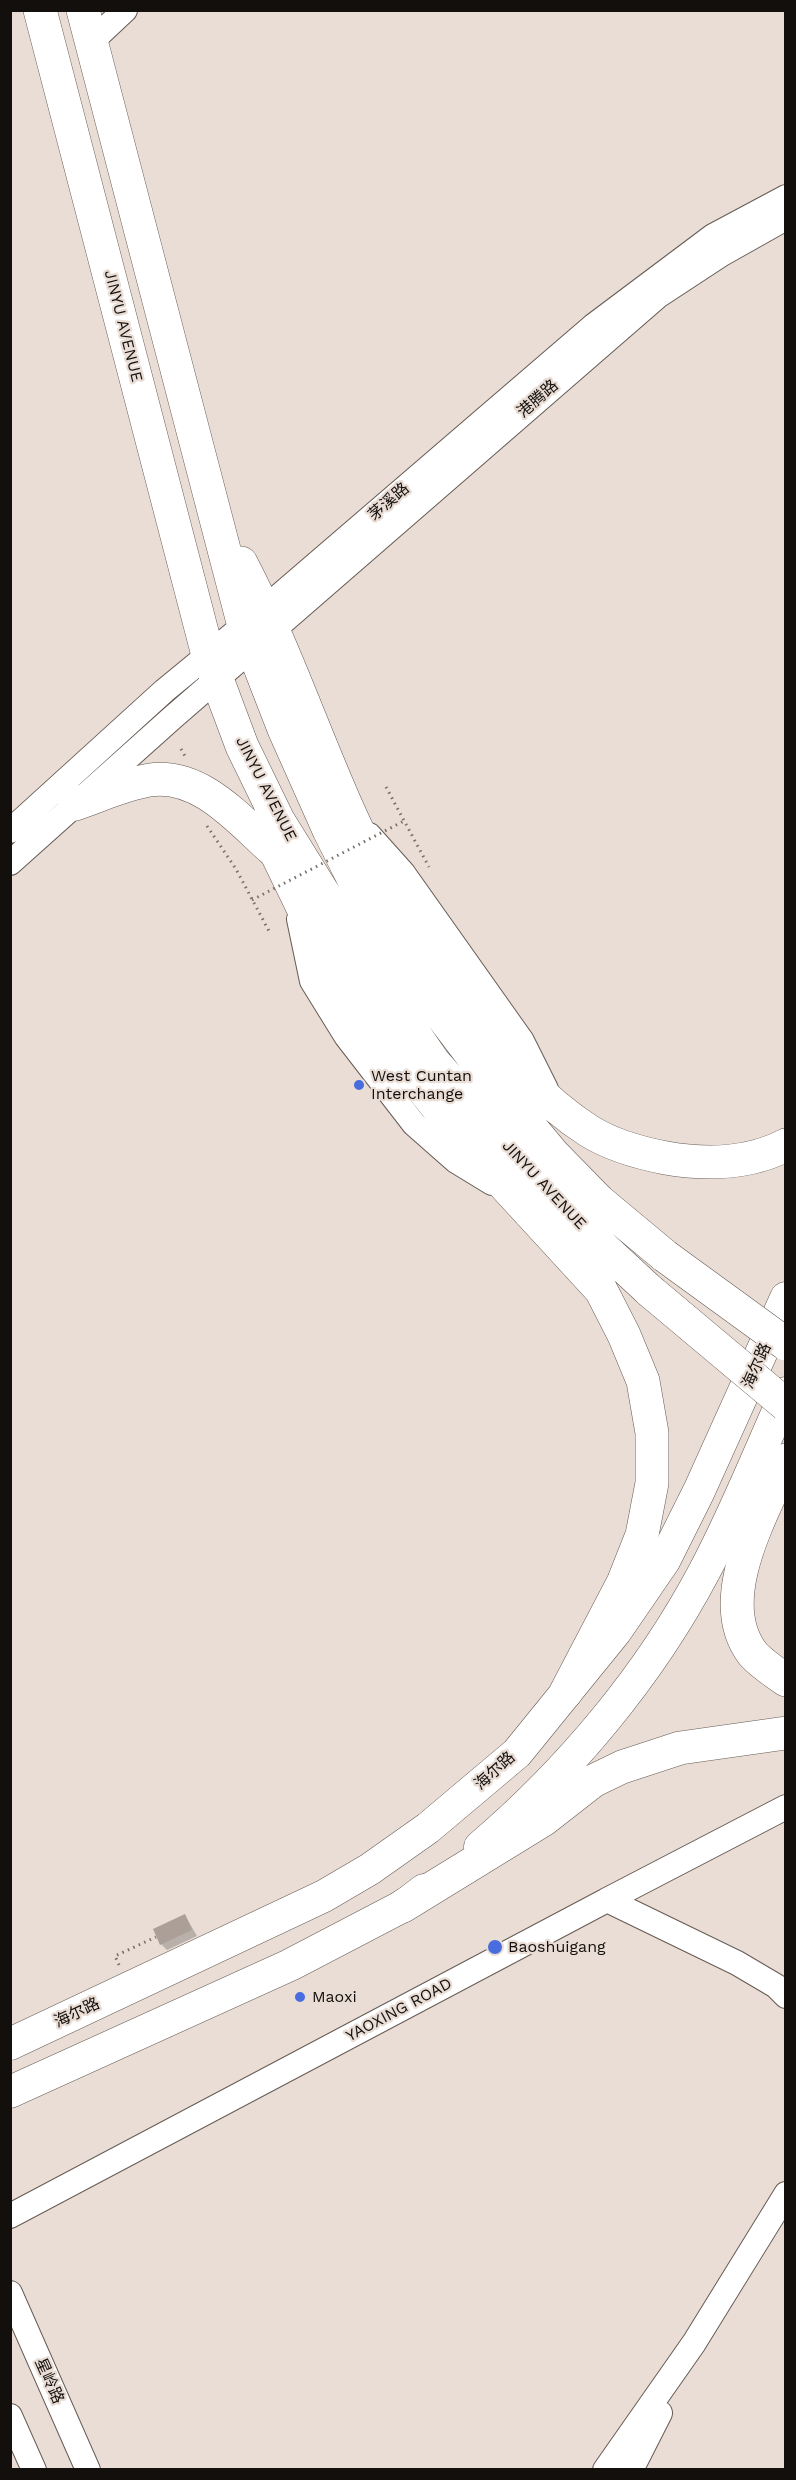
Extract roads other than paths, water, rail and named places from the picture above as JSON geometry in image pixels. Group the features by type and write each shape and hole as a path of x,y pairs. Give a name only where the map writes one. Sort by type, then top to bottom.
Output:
{"highway":[{"name":"JINYU AVENUE","path":"40,10 213,667 242,746 278,820 379,983 433,1060 539,1182 595,1240 650,1291 786,1405"},
{"name":"JINYU AVENUE","path":"83,10 214,513 259,628 329,830 362,896 417,983 483,1070 553,1154 599,1201 664,1256 786,1344"},
{"path":"259,628 383,880 465,1005 518,1072 556,1107 591,1132 635,1152 681,1161 732,1162 786,1145"},
{"path":"242,746 273,850 319,941 368,1020 417,1084 516,1198 601,1290 624,1335 643,1381 652,1433 652,1483 642,1535 622,1583 566,1692"},
{"path":"75,804 141,782 176,781 209,794 273,850"},
{"path":"786,1460 748,1549 739,1580 736,1608 742,1633 753,1653 786,1680"},
{"path":"403,1906 543,1820 593,1781 622,1767 680,1748 786,1732"}],"main road":[{"name":"海尔路","path":"10,2044 276,1921 370,1869 428,1828 517,1753 616,1631 664,1561 730,1426 786,1298"},
{"path":"10,2092 290,1965 403,1906 516,1817 561,1772 637,1676 672,1626 704,1572 786,1393"}],"street":[{"path":"92,42 125,10"},
{"name":"茅溪路","path":"10,863 75,804 213,667 593,326 713,236 786,197"},
{"name":"港腾路","path":"306,602 658,296 722,254 786,218"},
{"name":"茅溪路","path":"259,628 306,602"},
{"name":"茅溪路","path":"10,831 164,691 213,667"},
{"name":"YAOXING ROAD","path":"10,2216 786,1807"},
{"path":"606,1900 737,1963 776,1986 786,1996"},
{"path":"605,2469 694,2343 786,2194"},
{"name":"星岭路","path":"10,2293 88,2469"},
{"path":"631,2469 694,2343"},
{"path":"10,2416 34,2469"}],"place":[{"name":"West Cuntan Interchange","path":"359,1085"},
{"name":"Baoshuigang","path":"495,1947"},
{"name":"Maoxi","path":"300,1997"}]}
